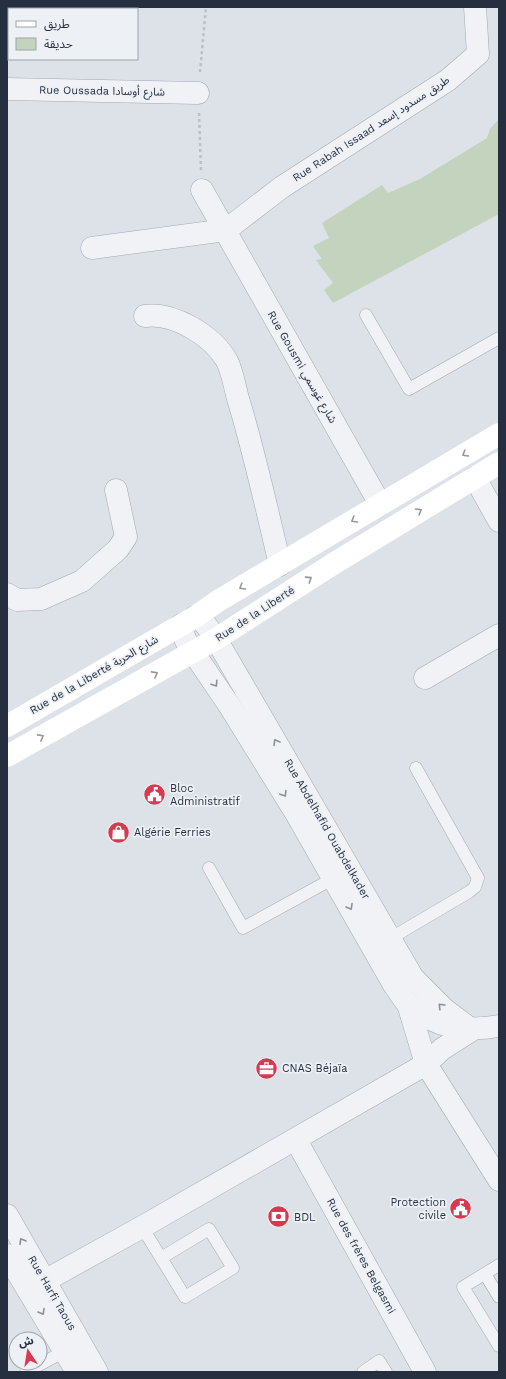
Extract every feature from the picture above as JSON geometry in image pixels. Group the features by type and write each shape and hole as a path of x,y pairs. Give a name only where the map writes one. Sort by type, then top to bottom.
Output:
{"main road":[{"path":"188,621 280,564 499,434"},
{"name":"Rue de la Liberté","path":"7,756 216,639 332,564 475,478 498,466"},
{"name":"Rue de la Liberté شارع الحرية","path":"7,726 188,621"}],"street":[{"name":"Rue Rabah Issaad طريق مسدود إسعد","path":"226,230 282,187 448,80 478,54 475,7"},
{"name":"Rue Oussada شارع أوسادا","path":"7,89 198,93"},
{"name":"Rue Gousmi شارع غوسمي","path":"202,190 380,504"},
{"path":"92,248 226,230"},
{"path":"145,316 160,316 185,323 212,343 226,360 259,471 280,564"},
{"path":"475,478 499,521"},
{"path":"7,594 17,600 40,599 82,581 118,549 126,537 116,490"},
{"name":"Rue Abdelhafid Ouabdelkader","path":"188,621 203,621 216,639 414,978 444,1009 472,1030 442,1049 426,1064 408,1004 394,985 297,814 233,712 193,652 182,632 188,621"},
{"path":"425,678 499,635"},
{"name":"Rue Abdelhafid Ouabdelkader","path":"408,1004 437,1023 472,1030 499,1026"},
{"path":"37,1285 296,1140 426,1064 499,1180"},
{"name":"Rue des frères Belgasmi","path":"296,1140 425,1372"},
{"name":"Rue Harfi Taous","path":"7,1215 65,1352 77,1372"},
{"name":"Rue Harfi Taous","path":"7,1255 37,1285 97,1372"}],"lane":[{"path":"366,315 409,389 499,338"},
{"path":"391,938 469,892 475,887 478,878 416,768"},
{"path":"209,868 243,928 334,878"},
{"path":"142,1227 161,1258 185,1297 233,1268 209,1228 161,1258"},
{"path":"499,1265 463,1287 499,1346"},
{"path":"485,1274 499,1297"},
{"path":"26,1372 65,1352"},
{"path":"363,1372 379,1361 386,1372"}],"green space":[{"path":"499,119 499,214 333,303 324,290 333,283 316,260 322,259 313,246 329,238 322,223 382,185 388,193 420,179 487,138 490,129"}],"place":[{"name":"Bloc Administratif","path":"154,794"},
{"name":"Algérie Ferries","path":"119,832"},
{"name":"CNAS Béjaïa","path":"267,1068"},
{"name":"Protection civile","path":"461,1208"},
{"name":"BDL","path":"279,1217"}]}
